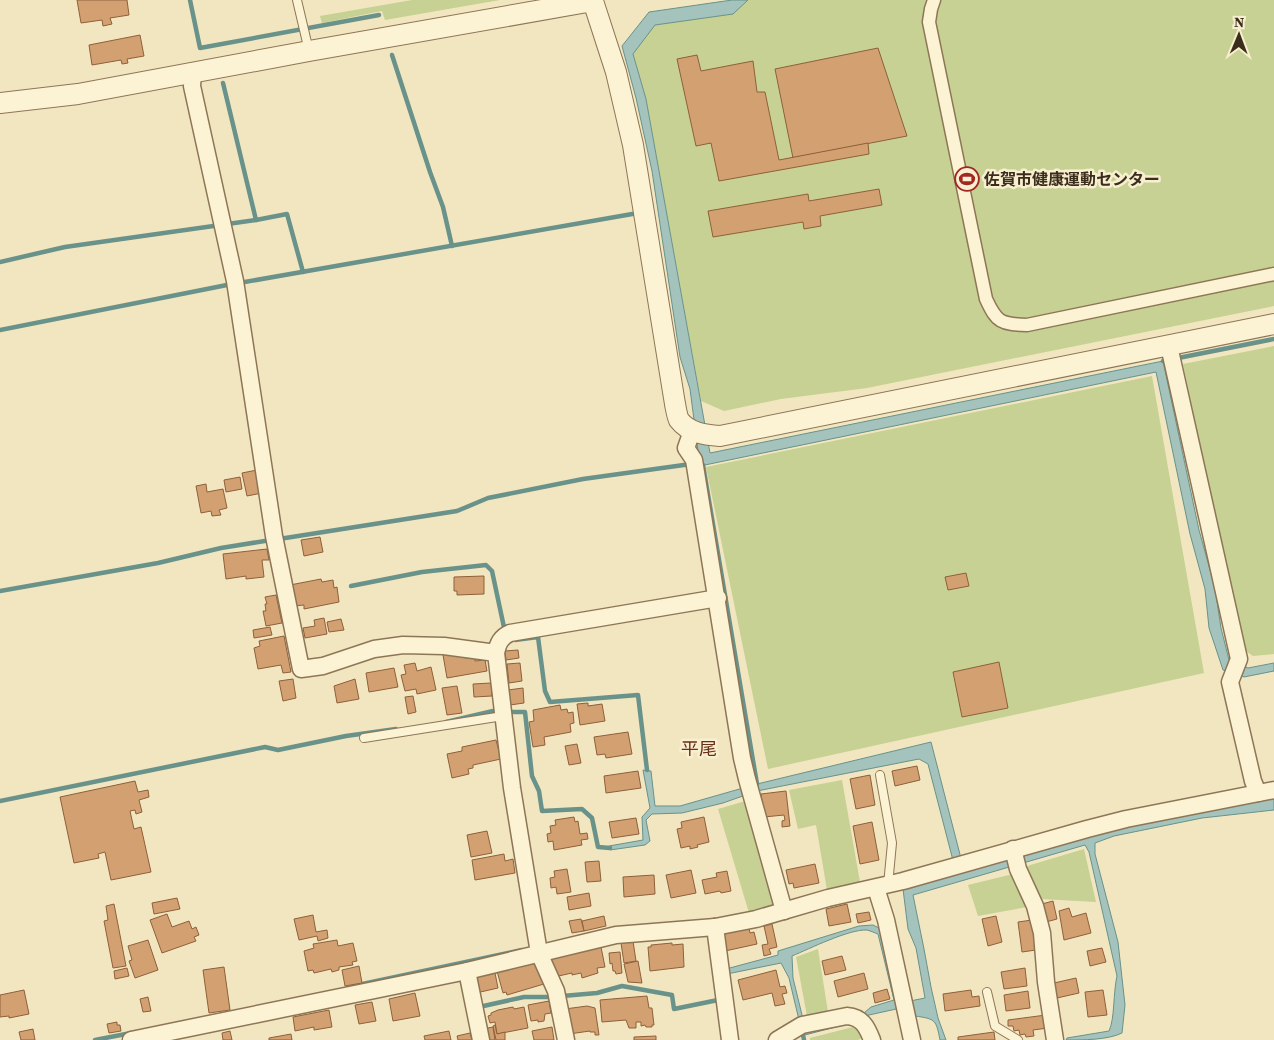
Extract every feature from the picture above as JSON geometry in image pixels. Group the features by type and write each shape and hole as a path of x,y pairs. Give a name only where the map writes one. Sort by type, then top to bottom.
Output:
{"street":[{"path":"0,103 78,94 193,72 307,44 595,0 616,72 633,145 679,420 692,431 714,436 1171,355 1274,324"},
{"path":"934,0 929,22 986,299 994,316 1009,324 1027,325 1274,274"},
{"path":"193,72 192,86 236,285 275,540 301,669 323,666 374,649 403,645 444,646 496,653"},
{"path":"1171,355 1239,659 1230,682 1253,781 1266,791"},
{"path":"692,431 686,448 695,463 742,758 784,911"},
{"path":"566,1040 558,996 539,953 512,788 496,653 497,645 507,634 718,598"},
{"path":"131,1040 467,971 616,935 715,926 756,919 1126,819 1266,791"},
{"path":"1013,849 1018,869 1035,906 1042,933 1046,982 1055,1040"},
{"path":"882,886 886,920 912,1040"},
{"path":"715,926 730,1040"},
{"path":"467,971 481,1040"},
{"path":"777,1040 802,1024 857,1019 867,1026 872,1040"}],"lane":[{"path":"297,0 307,44"},
{"path":"364,738 503,711"},
{"path":"880,775 892,843 882,886"},
{"path":"988,992 996,1026 1018,1040"}],"green space":[{"path":"412,0 500,0 385,20 382,11 322,23 320,16"},
{"name":"佐賀市健康運動センター","path":"748,0 1274,0 1274,306 867,388 781,399 724,411 701,401 646,99 633,53 655,25 732,14"},
{"path":"1274,346 1274,654 1253,656 1243,649 1183,364"},
{"path":"1152,376 1204,673 768,769 706,467"},
{"path":"842,780 860,882 827,890 816,825 798,829 789,790"},
{"path":"749,800 778,904 749,913 718,809"},
{"path":"1084,849 1096,902 1041,899 1027,866"},
{"path":"1013,874 1027,907 978,916 968,885"},
{"path":"818,949 828,1012 807,1016 796,957"},
{"path":"857,1026 866,1036 858,1040 810,1040 810,1038"}],"water":[{"path":"732,0 748,0 733,14 655,25 633,54 646,99 710,453 1163,361 1199,530 1215,588 1221,628 1229,660 1248,668 1274,663 1274,671 1244,677 1223,670 1209,628 1205,589 1190,534 1156,372 700,466 690,389 680,357 652,171 622,46 649,12"},
{"path":"931,742 964,870 1113,828 1274,797 1274,810 1202,818 1114,836 1095,843 1095,854 1118,942 1125,1005 1122,1033 1110,1037 1087,1040 1066,1040 1067,1038 1109,1031 1117,976 1089,852 1085,845 913,895 938,1018 946,1040 940,1040 934,1022 927,1018 915,1016 910,1006 869,1015 847,1024 801,1036 801,1031 842,1023 864,1013 871,1007 894,1000 878,934 868,930 840,936 792,956 793,978 803,1019 799,1020 789,978 781,963 727,974 726,969 778,955 778,951 859,926 873,925 883,930 910,1001 925,998 916,948 908,929 903,889 956,872 928,764 919,759 757,791 723,803 682,813 652,814 646,820 650,841 645,845 610,850 609,846 643,840 642,817 650,808 643,770 651,771 655,806 680,806 757,784"}],"building":[{"path":"77,0 127,0 129,15 110,18 112,24 103,26 102,20 81,23"},
{"path":"140,35 144,56 127,59 128,63 122,64 121,60 92,65 89,45"},
{"path":"878,48 907,136 793,158 775,69"},
{"path":"697,55 701,71 753,61 757,92 765,92 779,160 868,143 869,154 719,181 711,143 696,146 677,59"},
{"path":"879,189 882,205 820,216 821,226 804,229 803,222 713,237 708,211 808,194 809,201"},
{"path":"257,470 262,493 247,496 242,473"},
{"path":"240,477 242,489 226,492 224,480"},
{"path":"206,484 207,492 223,489 227,508 219,510 221,515 212,516 211,511 201,513 196,486"},
{"path":"320,537 323,552 304,556 301,540"},
{"path":"267,549 269,560 262,560 264,577 246,579 246,576 226,579 223,554"},
{"path":"966,573 969,586 948,590 945,577"},
{"path":"484,576 484,594 457,595 457,591 454,591 454,577"},
{"path":"321,579 322,582 333,580 334,588 337,587 339,602 304,609 304,605 294,606 290,585"},
{"path":"276,595 282,623 266,626 263,611 266,611 265,604 267,604 265,597"},
{"path":"324,618 327,634 305,638 303,628 315,626 314,620"},
{"path":"341,619 344,630 329,632 327,622"},
{"path":"270,627 272,635 254,638 253,630"},
{"path":"284,636 291,672 283,673 281,665 258,669 254,648 260,646 259,641"},
{"path":"518,650 519,658 506,660 505,651"},
{"path":"453,653 454,656 465,655 466,658 474,657 475,661 485,660 487,671 447,678 443,655"},
{"path":"999,662 1008,708 962,717 953,672"},
{"path":"415,663 417,671 431,667 436,690 417,694 416,689 405,691 401,675 406,674 404,665"},
{"path":"520,663 522,681 509,683 507,664"},
{"path":"394,668 398,687 369,692 366,673"},
{"path":"293,679 296,698 283,701 279,681"},
{"path":"355,679 359,699 337,703 334,686"},
{"path":"491,683 492,696 474,697 473,684"},
{"path":"457,686 462,713 447,715 442,688"},
{"path":"523,688 524,703 510,705 508,690"},
{"path":"413,696 416,712 408,714 405,697"},
{"path":"588,703 588,706 602,704 605,721 580,725 577,704"},
{"path":"560,705 561,710 567,709 568,713 573,712 574,723 570,724 571,732 544,737 545,745 533,747 529,722 534,721 533,710"},
{"path":"628,732 632,754 606,758 605,754 597,755 594,737"},
{"path":"496,740 501,759 473,765 473,768 468,769 469,774 452,778 447,754 462,751 462,747"},
{"path":"577,744 581,763 569,765 565,746"},
{"path":"917,766 920,780 895,786 892,771"},
{"path":"638,771 641,788 606,793 604,776"},
{"path":"870,775 875,805 856,809 850,779"},
{"path":"135,781 138,792 148,790 149,797 139,800 142,812 136,814 135,810 130,811 134,829 141,827 151,872 111,880 105,852 98,854 99,858 74,863 60,797"},
{"path":"786,791 790,826 782,827 782,821 785,820 784,815 764,817 761,794"},
{"path":"574,817 575,822 578,821 580,834 587,833 588,839 581,840 582,845 554,850 553,841 548,842 547,834 551,833 550,826 556,825 555,820"},
{"path":"704,817 709,842 690,849 690,846 681,848 677,829 682,828 681,822"},
{"path":"636,818 639,834 612,838 609,822"},
{"path":"872,822 879,860 860,864 853,826"},
{"path":"487,831 492,853 471,857 467,835"},
{"path":"504,854 505,861 513,859 515,873 475,880 472,860"},
{"path":"599,861 601,881 587,882 585,862"},
{"path":"815,864 819,883 794,888 793,883 789,884 786,870"},
{"path":"567,869 571,892 557,894 556,887 551,888 550,878 555,877 554,871"},
{"path":"691,870 696,893 671,898 666,875"},
{"path":"727,871 731,891 705,894 702,880 717,877 716,873"},
{"path":"654,875 655,894 624,897 623,877"},
{"path":"589,893 591,906 569,910 567,897"},
{"path":"177,898 180,909 154,914 152,903"},
{"path":"1053,901 1057,919 1046,922 1042,904"},
{"path":"114,904 126,966 113,968 104,921 108,920 106,906"},
{"path":"847,904 851,922 829,926 826,909"},
{"path":"1069,908 1072,917 1086,913 1091,933 1064,940 1059,911"},
{"path":"869,912 871,920 858,923 856,914"},
{"path":"167,914 172,927 189,921 192,929 196,927 199,935 194,937 196,941 162,953 150,920"},
{"path":"313,915 316,932 327,930 328,938 318,941 317,936 299,940 294,919"},
{"path":"604,916 606,926 584,931 582,921"},
{"path":"996,916 1002,942 988,946 982,919"},
{"path":"581,919 584,931 572,933 569,921"},
{"path":"1032,920 1036,950 1022,952 1018,922"},
{"path":"772,924 777,947 769,949 771,954 764,956 762,945 768,944 764,926"},
{"path":"749,928 750,933 754,932 757,944 725,951 722,934"},
{"path":"148,940 158,970 135,978 129,961 132,960 128,946"},
{"path":"337,940 338,946 353,943 357,961 352,962 353,965 339,967 339,970 332,972 331,969 314,973 313,970 308,971 304,951 314,948 313,944"},
{"path":"633,941 636,961 624,963 621,943"},
{"path":"672,943 672,945 683,944 684,967 650,971 648,947"},
{"path":"601,947 605,967 597,968 598,973 582,978 581,973 554,977 550,959"},
{"path":"1102,948 1106,962 1090,966 1087,951"},
{"path":"620,952 622,973 616,974 613,971 612,963 610,964 609,953"},
{"path":"842,956 846,970 825,975 822,961"},
{"path":"538,961 544,984 507,995 506,992 503,993 497,971"},
{"path":"638,961 642,983 628,982 624,964"},
{"path":"359,966 362,983 345,986 342,970"},
{"path":"224,967 230,1010 209,1013 203,970"},
{"path":"127,968 129,976 115,979 114,971"},
{"path":"1025,968 1027,986 1004,989 1001,972"},
{"path":"776,970 780,987 785,986 787,993 782,994 785,1004 775,1006 772,993 743,1000 738,980"},
{"path":"495,973 498,988 476,993 474,984 479,976"},
{"path":"864,973 868,989 838,997 834,981"},
{"path":"1076,978 1079,993 1057,998 1054,983"},
{"path":"887,989 890,999 875,1003 873,993"},
{"path":"24,990 29,1014 9,1018 9,1016 0,1017 0,995"},
{"path":"971,990 972,997 979,996 980,1006 945,1011 943,994"},
{"path":"1103,990 1107,1015 1088,1017 1085,992"},
{"path":"1028,991 1030,1008 1006,1011 1004,995"},
{"path":"415,993 420,1016 393,1021 389,999"},
{"path":"647,996 649,1008 652,1008 654,1025 652,1027 641,1026 641,1022 636,1022 636,1028 629,1028 626,1020 602,1022 600,1000"},
{"path":"148,997 151,1011 143,1012 140,999"},
{"path":"549,1001 551,1013 545,1014 544,1021 531,1021 528,1005"},
{"path":"372,1002 376,1021 359,1024 355,1005"},
{"path":"587,1006 595,1008 599,1035 595,1035 595,1032 590,1031 569,1034 565,1009"},
{"path":"513,1007 514,1009 524,1007 528,1028 497,1034 495,1022 490,1023 488,1016 498,1010"},
{"path":"329,1010 332,1027 314,1030 314,1027 295,1031 293,1017"},
{"path":"1046,1015 1048,1028 1033,1030 1034,1036 1026,1037 1025,1034 1020,1035 1019,1030 1014,1031 1013,1026 1008,1026 1008,1020"},
{"path":"117,1022 117,1025 120,1025 121,1031 109,1033 107,1024"},
{"path":"495,1025 497,1034 505,1032 505,1040 496,1040 493,1026"},
{"path":"493,1027 495,1040 485,1040 483,1029"},
{"path":"552,1027 554,1040 534,1040 532,1031"},
{"path":"33,1029 35,1040 21,1040 19,1032"},
{"path":"230,1031 232,1040 223,1040 222,1033"},
{"path":"449,1031 451,1040 425,1040 424,1036"},
{"path":"994,1032 995,1040 958,1040 958,1037"},
{"path":"470,1033 472,1040 458,1040 457,1036"},
{"path":"291,1034 292,1040 269,1040 269,1038"},
{"path":"656,1036 656,1040 634,1040 634,1037"}],"waterway":[{"path":"190,0 200,48 379,15"},
{"path":"392,55 443,207 452,246"},
{"path":"223,83 256,220"},
{"path":"239,283 638,213"},
{"path":"0,262 65,247 287,214 303,272"},
{"path":"0,330 232,284"},
{"path":"1163,361 1274,339"},
{"path":"279,539 457,511 488,498 583,479 691,464"},
{"path":"703,465 757,784"},
{"path":"0,591 158,563 221,548 271,540"},
{"path":"351,586 422,572 486,565 492,571 505,632"},
{"path":"511,637 515,640 538,637 545,691 550,702 638,695 647,770"},
{"path":"446,722 499,711"},
{"path":"507,712 525,712 532,776 539,791 542,811 582,809 592,818 598,847 610,848"},
{"path":"0,801 265,747 278,750 346,736 396,729"},
{"path":"353,986 522,950"},
{"path":"479,1007 524,997 597,993 622,986 672,995 674,1009 718,1000 718,998"},
{"path":"95,1040 131,1033"},
{"path":"803,1035 804,1040"}],"place":[{"name":"佐賀市健康運動センター","path":"967,179"}],"district":[{"name":"平尾","path":"699,749"}]}
